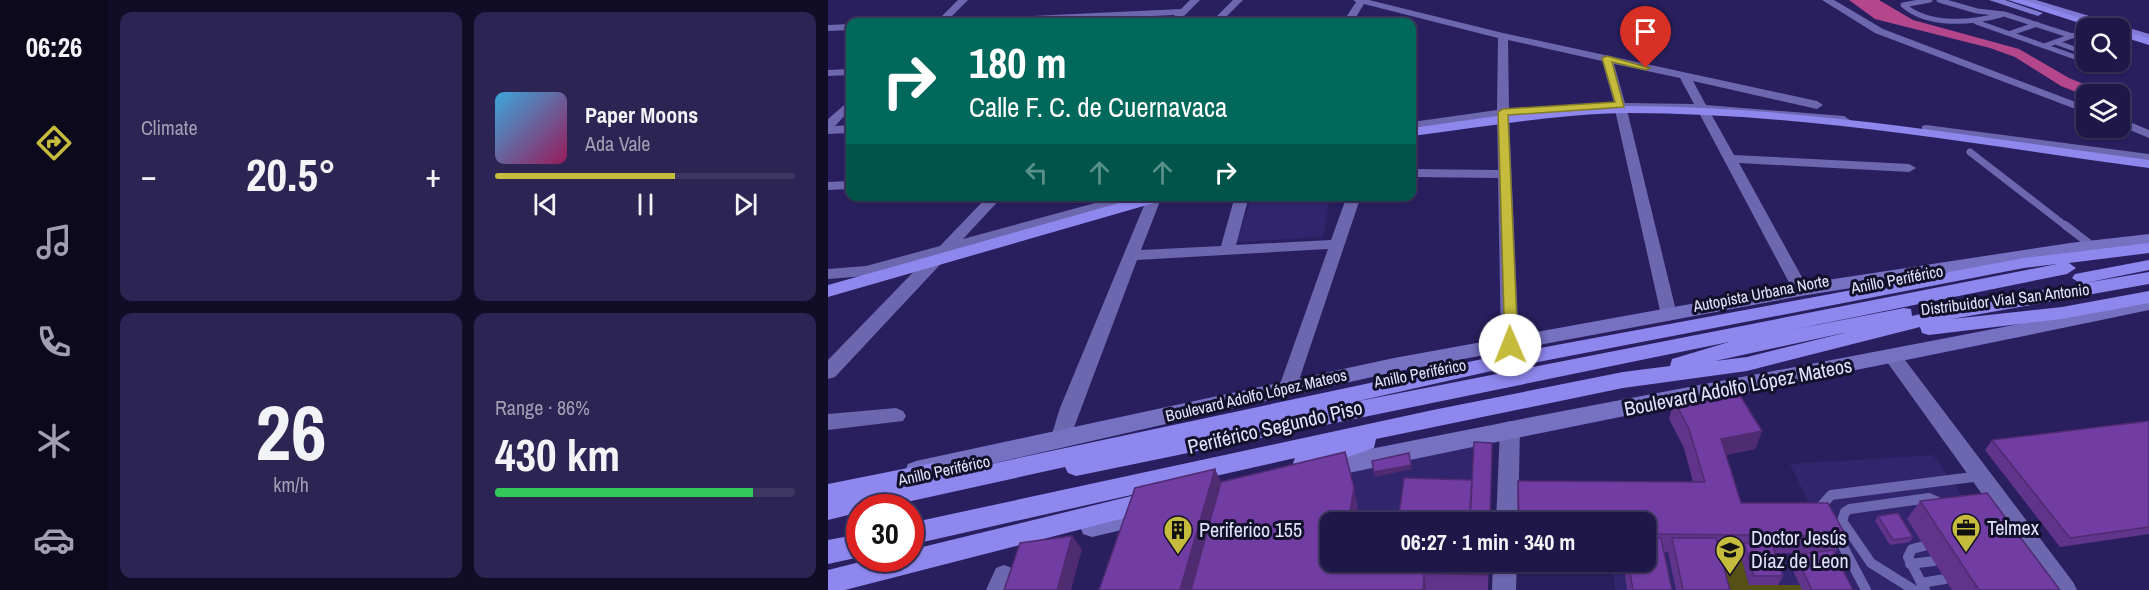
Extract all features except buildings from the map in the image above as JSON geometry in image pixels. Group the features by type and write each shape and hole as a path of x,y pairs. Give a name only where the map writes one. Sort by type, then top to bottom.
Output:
{"highway":[{"path":"2013,0 2076,19"},
{"path":"2130,36 2149,42"},
{"path":"1416,131 1498,118 1539,115 1614,110 1696,111 1812,120 2149,164"},
{"path":"828,291 1145,201"},
{"name":"Autopista Urbana Norte","path":"1487,365 2024,263 2149,248"},
{"name":"Anillo Periférico","path":"924,497 1287,422 2090,264 2149,259"},
{"path":"1623,380 1734,348 2149,265"},
{"path":"1865,336 1966,309 2149,277"},
{"path":"1926,320 1947,321 2149,286"},
{"path":"924,520 1477,399 2149,286"},
{"name":"Distribuidor Vial San Antonio","path":"1865,336 2062,313 2149,297"},
{"name":"Periférico Segundo Piso","path":"924,531 1433,418 1623,380 1747,364 1865,336"},
{"name":"Periférico Segundo Piso","path":"828,509 1487,365"},
{"path":"828,582 1323,458 1433,418"},
{"path":"828,494 1190,422 1287,422"},
{"path":"828,517 846,514"},
{"path":"828,542 846,538"},
{"path":"828,552 846,548"}],"main road":[{"path":"1994,0 2076,26"},
{"path":"2026,0 2149,38"},
{"path":"2130,41 2149,47"},
{"name":"Boulevard Adolfo López Mateos","path":"828,489 1394,365 1801,290 2091,245 2149,239"},
{"name":"Boulevard Adolfo López Mateos","path":"1290,476 1510,429 1893,357 2149,304"},
{"path":"837,590 1177,505"}],"street":[{"path":"945,18 963,0"},
{"path":"1177,18 1195,0"},
{"path":"1220,18 1238,0"},
{"path":"1350,18 1360,0 1410,18 1409,0"},
{"path":"1827,0 1879,31 2076,106"},
{"path":"1055,18 1184,12"},
{"path":"1416,19 1607,58 1817,105"},
{"path":"828,28 846,27"},
{"path":"1503,36 1510,345"},
{"path":"1607,58 1669,315"},
{"path":"828,74 846,72"},
{"path":"1685,77 1801,290"},
{"path":"1416,125 1503,112 1620,105 1700,105 1812,116 2149,158"},
{"path":"828,128 846,108"},
{"path":"2130,126 2149,134"},
{"path":"828,128 846,129"},
{"path":"1728,159 1910,168"},
{"path":"1416,173 1505,174"},
{"path":"828,186 846,186"},
{"path":"828,372 991,201"},
{"path":"828,274 866,271 1121,201"},
{"path":"1060,440 1070,408 1153,201"},
{"path":"1227,250 1241,201"},
{"path":"1288,387 1352,201"},
{"path":"1133,255 1339,244"},
{"path":"1893,357 2065,590"},
{"path":"828,422 896,417"},
{"path":"1507,512 1510,429"},
{"path":"1504,590 1505,572"}],"lane":[{"path":"1930,0 1903,5 1911,12 1921,15 1976,22 2076,58"},
{"path":"1939,0 1977,11 2004,14 2072,36"},
{"path":"1976,22 2004,14"},
{"path":"2011,34 2037,24"},
{"path":"2044,46 2076,34"},
{"path":"2055,42 2076,49"},
{"path":"1970,152 2091,245"},
{"path":"1866,590 1824,510 1826,498 1831,495 1981,476"},
{"path":"1945,579 1920,587 1881,570 1863,555 1842,521 1850,508 1929,498 1941,502 1951,513"},
{"path":"1920,587 1910,564 1909,552 1924,546"},
{"path":"1910,564 1934,561"}],"shaded area":[{"path":"1849,0 1879,0 1913,20 2019,49 2084,84 2076,84 2076,92 2061,86 2015,57 1990,48 1875,19"},
{"path":"1251,201 1329,201 1323,237 1236,242"},
{"path":"1478,445 1488,512 1354,512 1349,471"},
{"path":"1933,455 2029,590 1615,590 1613,572 1656,572 1656,550 1818,521 1790,464"},
{"path":"1711,552 1740,552 1749,585 1800,585 1803,590 1721,590"}],"place":[{"name":"Telmex","path":"1966,554"},
{"name":"Periferico 155","path":"1178,556"},
{"name":"Doctor Jesús Díaz de Leon","path":"1730,576"}],"route":[{"path":"1510,345 1503,112 1620,105 1607,58 1646,68"}]}
